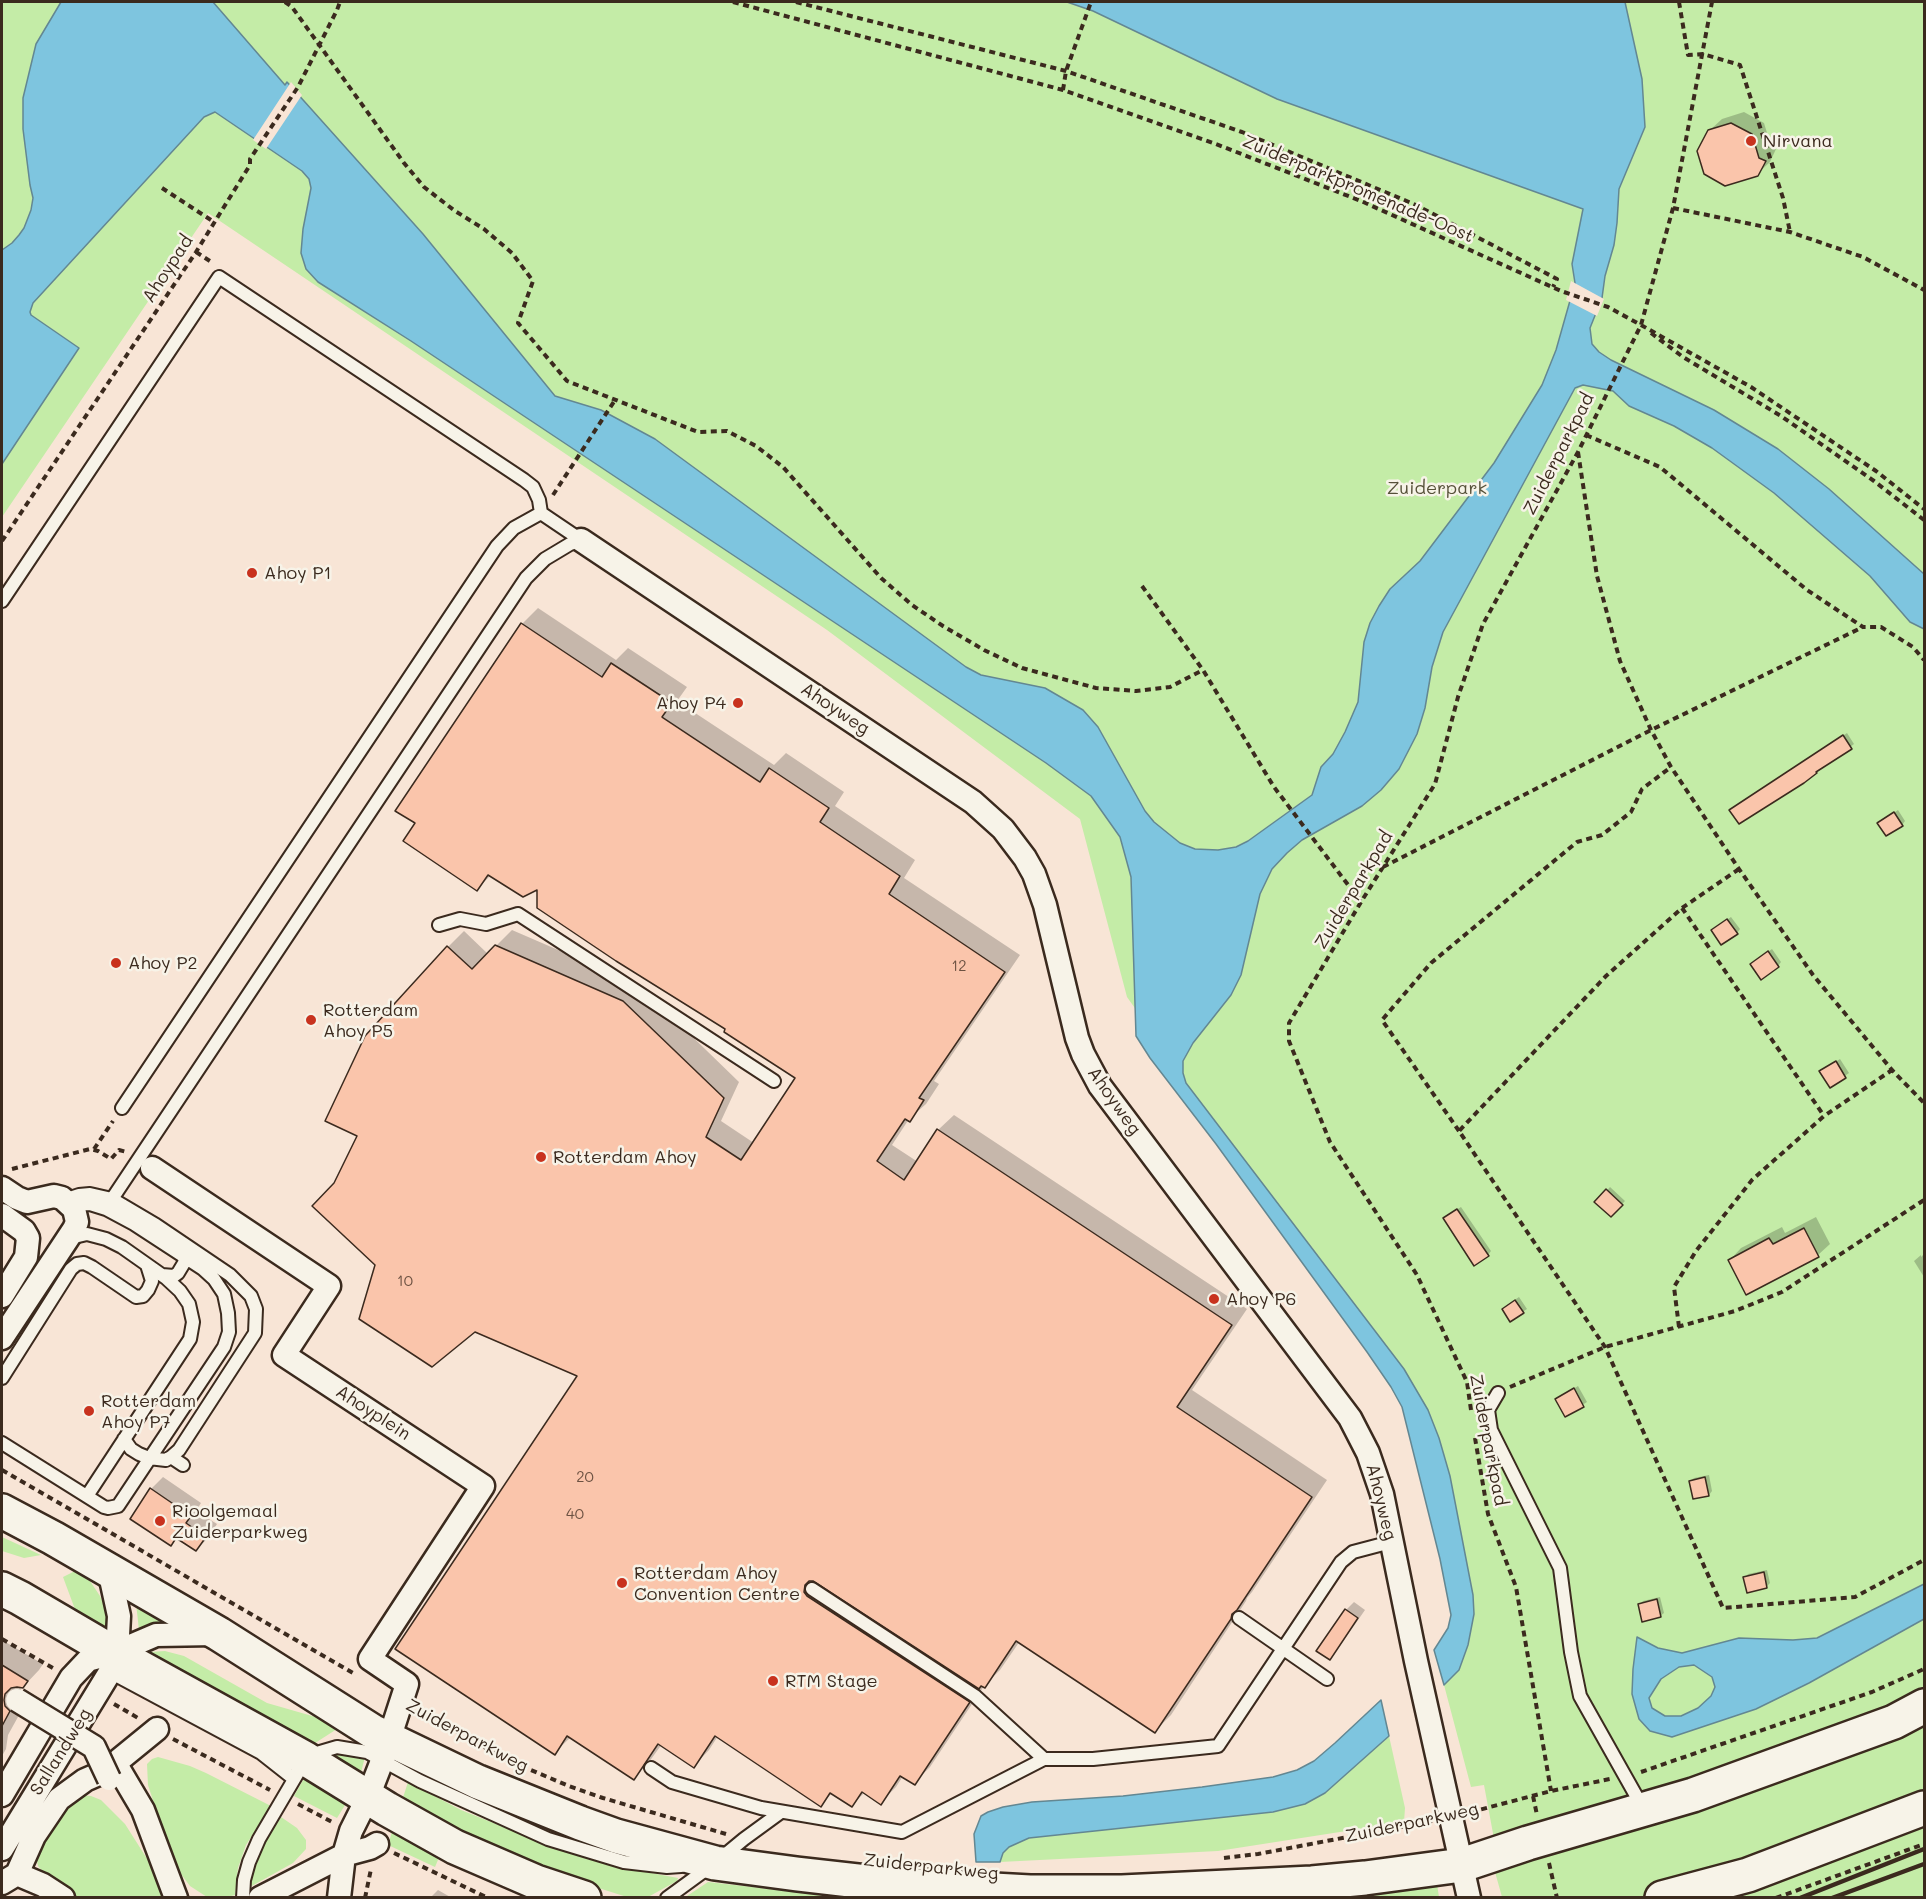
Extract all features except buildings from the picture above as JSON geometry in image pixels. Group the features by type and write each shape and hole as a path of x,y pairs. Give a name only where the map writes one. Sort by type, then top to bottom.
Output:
{"main road":[{"name":"Zuiderparkweg","path":"2,1511 219,1634 372,1731 385,1750 478,1782 580,1823 715,1863 884,1884 1030,1892 1122,1892 1312,1883 1394,1875 1462,1865 1528,1842 1693,1795 1894,1722 1924,1706"},
{"path":"2,1589 20,1598 96,1666"},
{"path":"2,1609 62,1643 96,1666 300,1769 368,1797 455,1847 536,1882 584,1898"},
{"path":"1662,1898 1748,1875 1924,1808"}],"street":[{"name":"Ahoyweg","path":"581,540 960,792 994,820 1025,858 1040,890 1077,1038 1100,1086 1354,1425 1376,1473 1462,1865"},
{"name":"Ahoyplein","path":"145,1164 328,1287 284,1355 483,1486 370,1659 407,1684 402,1701"},
{"path":"2,1338 77,1222 74,1209 68,1202 54,1196 27,1202 17,1198 4,1180"},
{"path":"2,1215 44,1245 51,1246 66,1241"},
{"path":"2,1296 26,1257 28,1239 24,1231"},
{"name":"Sallandweg","path":"2,1795 118,1635 119,1616 109,1570"},
{"path":"96,1666 156,1635 219,1634"},
{"name":"Sallandweg","path":"2,1849 97,1694 96,1666"},
{"path":"17,1700 94,1748 115,1771 143,1810 176,1898"},
{"path":"339,1898 344,1855 351,1831 368,1797 402,1701"},
{"path":"115,1771 119,1760 157,1729"},
{"name":"Sallandweg","path":"9,1879 59,1799 85,1780 115,1771"},
{"path":"260,1898 344,1855 377,1844"},
{"path":"1462,1865 1469,1898"},
{"path":"9,1879 43,1885 63,1898"}],"lane":[{"path":"2,601 219,277 524,480 533,487 538,500 540,513 514,528 497,546 122,1108"},
{"name":"Ahoyweg","path":"540,513 581,540"},
{"path":"112,1199 145,1164 148,1144 526,578 545,559 581,540"},
{"path":"439,925 460,919 486,924 518,914 774,1082"},
{"path":"68,1202 79,1195 90,1194 112,1199 230,1275 251,1296 256,1309 255,1334 179,1450 171,1457 158,1460 139,1454 131,1449 124,1439"},
{"path":"2,1443 104,1507 117,1506 224,1347 229,1332 224,1294 214,1279 137,1226 106,1209 90,1204 68,1202"},
{"path":"66,1241 87,1234 106,1239 122,1247 162,1275 180,1291 189,1304 193,1322 190,1339 87,1496"},
{"path":"162,1275 174,1276 178,1273 184,1263 184,1257"},
{"path":"2,1378 71,1269 77,1264 84,1263 92,1267 136,1297 143,1296 152,1281 147,1265"},
{"path":"1498,1393 1488,1410 1491,1430 1560,1568 1571,1652 1580,1696 1643,1809"},
{"path":"171,1457 183,1466"},
{"path":"651,1768 672,1782 761,1808 902,1832 1044,1759 1093,1759 1218,1746 1341,1562 1353,1552 1391,1542"},
{"path":"812,1589 975,1696 1044,1759"},
{"path":"1239,1618 1327,1679"},
{"path":"96,1666 261,1753 300,1769"},
{"path":"243,1898 244,1880 259,1839 300,1769 320,1752 337,1747 367,1752 385,1750"},
{"path":"261,1753 300,1769"},
{"path":"667,1898 781,1812"}],"path":[{"path":"285,2 292,7 404,163 424,187 455,211 484,229 512,253 533,281 518,322 567,381 698,432 727,430 756,446 783,467 881,578 912,605 974,644 1022,668 1096,688 1136,691 1170,687 1203,670"},
{"name":"Ahoypad","path":"2,541 172,287 250,165 250,159 298,87 340,2"},
{"name":"Zuiderparkpromenade-Oost","path":"733,2 1063,90 1216,144 1361,201 1561,291 1608,307 1641,325 1751,387 1876,471 1924,509"},
{"path":"796,2 1066,71 1242,132 1416,204 1557,279 1552,287"},
{"path":"1063,90 1066,71 1091,2"},
{"path":"1679,2 1688,55 1703,54 1740,64 1783,198 1790,232"},
{"name":"Zuiderparkpad","path":"1471,1414 1467,1382 1417,1275 1330,1142 1289,1041 1289,1023 1435,784 1458,697 1484,624 1578,452 1641,325 1673,208 1712,2"},
{"path":"162,188 214,222"},
{"path":"1673,208 1790,232 1863,257 1924,290"},
{"path":"1641,325 1683,357 1781,416 1874,481 1924,520"},
{"path":"540,513 615,400"},
{"path":"1586,435 1660,467 1807,590 1863,627"},
{"path":"1578,452 1597,576 1620,662 1651,730 1671,767 1813,975 1892,1070 1924,1103"},
{"path":"1142,586 1203,670 1274,787 1361,902"},
{"path":"1383,867 1651,730 1863,627 1881,627 1913,647 1924,660"},
{"path":"1671,767 1642,789 1631,812 1602,836 1577,842 1431,963 1382,1020 1605,1347 1723,1608 1855,1597 1924,1560"},
{"path":"1459,1131 1606,976 1682,908 1739,869"},
{"path":"1682,908 1824,1116"},
{"path":"1679,1327 1674,1287 1696,1251 1752,1180 1824,1116 1892,1070"},
{"path":"4,1180 15,1169 94,1149 122,1108"},
{"path":"94,1149 111,1159 122,1150 145,1164"},
{"path":"1470,1402 1498,1393 1605,1347 1735,1311 1782,1292 1924,1200"},
{"name":"Zuiderparkpad","path":"1475,1436 1488,1514 1516,1587 1551,1791"},
{"path":"2,1470 359,1677"},
{"path":"2,1639 96,1666"},
{"name":"Zuiderparkweg","path":"1223,1858 1258,1854 1451,1818 1551,1791 1652,1769 1872,1692 1924,1669"},
{"path":"97,1694 157,1729 351,1831"},
{"name":"Zuiderparkweg","path":"402,1701 507,1760 560,1782 603,1798 744,1839"},
{"path":"377,1844 488,1898"},
{"path":"1776,1898 1924,1844"}],"green space":[{"name":"Zuiderpark","path":"2,2 1924,2 1924,1897 1502,1897 1495,1872 1500,1871 1484,1785 1471,1787 1444,1685 1459,1670 1463,1658 1413,1423 1275,1204 1186,1083 1127,997 1080,819 827,630 208,213 2,517"},
{"path":"2,1537 41,1555 24,1558 2,1551"},
{"path":"75,1571 86,1575 100,1596 108,1615 108,1633 76,1612 63,1577"},
{"path":"136,1603 176,1626 139,1630"},
{"path":"165,1651 184,1656 267,1703 340,1724 340,1727 309,1747 149,1658 150,1652"},
{"path":"1389,1736 1405,1808 1404,1822 1218,1851 1000,1862 1003,1853 1009,1847 1029,1838 1273,1812 1305,1804 1325,1793"},
{"path":"337,1753 365,1757 359,1780 323,1759"},
{"path":"158,1757 190,1766 271,1806 246,1845 238,1868 235,1895 207,1897 190,1886 181,1874 167,1844 148,1785 147,1764"},
{"path":"306,1775 350,1797 337,1818 294,1796"},
{"path":"408,1782 461,1810 546,1844 614,1866 678,1878 677,1881 648,1897 627,1897 570,1879 400,1807"},
{"path":"80,1795 101,1800 125,1824 151,1865 163,1897 77,1897 53,1884 38,1866 35,1852 40,1832"},
{"path":"281,1817 297,1828 306,1840 306,1849 293,1863 250,1887 259,1853"},
{"path":"395,1822 443,1848 435,1867 388,1845"},
{"path":"708,1882 814,1894 874,1897 684,1898"},
{"path":"1437,1884 1439,1897 1244,1898"}],"water":[{"path":"61,2 213,2 285,85 287,82 423,234 555,396 601,410 655,439 966,667 981,675 1045,688 1083,710 1098,727 1145,811 1154,822 1180,843 1195,849 1218,850 1236,847 1248,841 1312,795 1321,767 1333,754 1358,702 1364,642 1379,606 1390,589 1420,561 1494,463 1542,385 1556,350 1575,283 1572,264 1583,209 1277,99 1093,11 1067,2 1625,2 1642,79 1645,127 1619,189 1614,245 1605,276 1602,298 1590,328 1592,344 1611,360 1714,410 1778,449 1829,489 1924,574 1924,629 1910,622 1870,576 1774,493 1712,448 1674,426 1629,406 1613,391 1583,385 1575,388 1443,632 1432,667 1425,708 1417,734 1399,769 1381,790 1362,806 1302,840 1272,869 1260,894 1241,975 1231,995 1193,1043 1183,1061 1186,1083 1404,1369 1428,1410 1450,1476 1473,1595 1474,1614 1468,1645 1459,1670 1444,1685 1434,1650 1448,1628 1451,1615 1440,1559 1402,1407 1367,1352 1136,1036 1131,877 1120,837 1091,796 1046,763 411,341 318,282 306,269 301,253 311,188 309,179 302,171 215,112 204,117 33,303 31,315 79,348 2,464 2,250 19,235 31,210 33,198 23,129 23,98 36,44"},
{"path":"1924,1584 1924,1619 1809,1683 1756,1709 1672,1737 1650,1731 1639,1719 1632,1694 1637,1637 1658,1648 1682,1653 1739,1638 1793,1640 1817,1638","holes":["1694,1665 1712,1677 1715,1687 1711,1696 1698,1708 1681,1716 1665,1716 1652,1708 1649,1698 1661,1679 1679,1667"]},
{"path":"1381,1700 1389,1736 1325,1793 1305,1804 1273,1812 1029,1838 1009,1847 1003,1853 1000,1862 976,1862 974,1834 981,1816 988,1812 1032,1802 1123,1796 1273,1777 1297,1770 1314,1761"}],"pier":[{"path":"291,82 302,95 266,149 253,140"},
{"path":"1571,281 1604,299 1597,316 1566,300"}],"railway":[{"path":"1800,1898 1924,1849"},
{"path":"1832,1898 1924,1864"}],"place":[{"name":"Nirvana","path":"1751,141"},
{"name":"Ahoy P1","path":"252,573"},
{"name":"Ahoy P4","path":"738,703"},
{"name":"Ahoy P2","path":"116,963"},
{"name":"Rotterdam Ahoy P5","path":"311,1020"},
{"name":"Rotterdam Ahoy","path":"541,1157"},
{"name":"Ahoy P6","path":"1214,1299"},
{"name":"Rotterdam Ahoy P7","path":"89,1411"},
{"name":"Rioolgemaal Zuiderparkweg","path":"160,1521"},
{"name":"Rotterdam Ahoy Convention Centre","path":"622,1583"},
{"name":"RTM Stage","path":"773,1681"}]}
